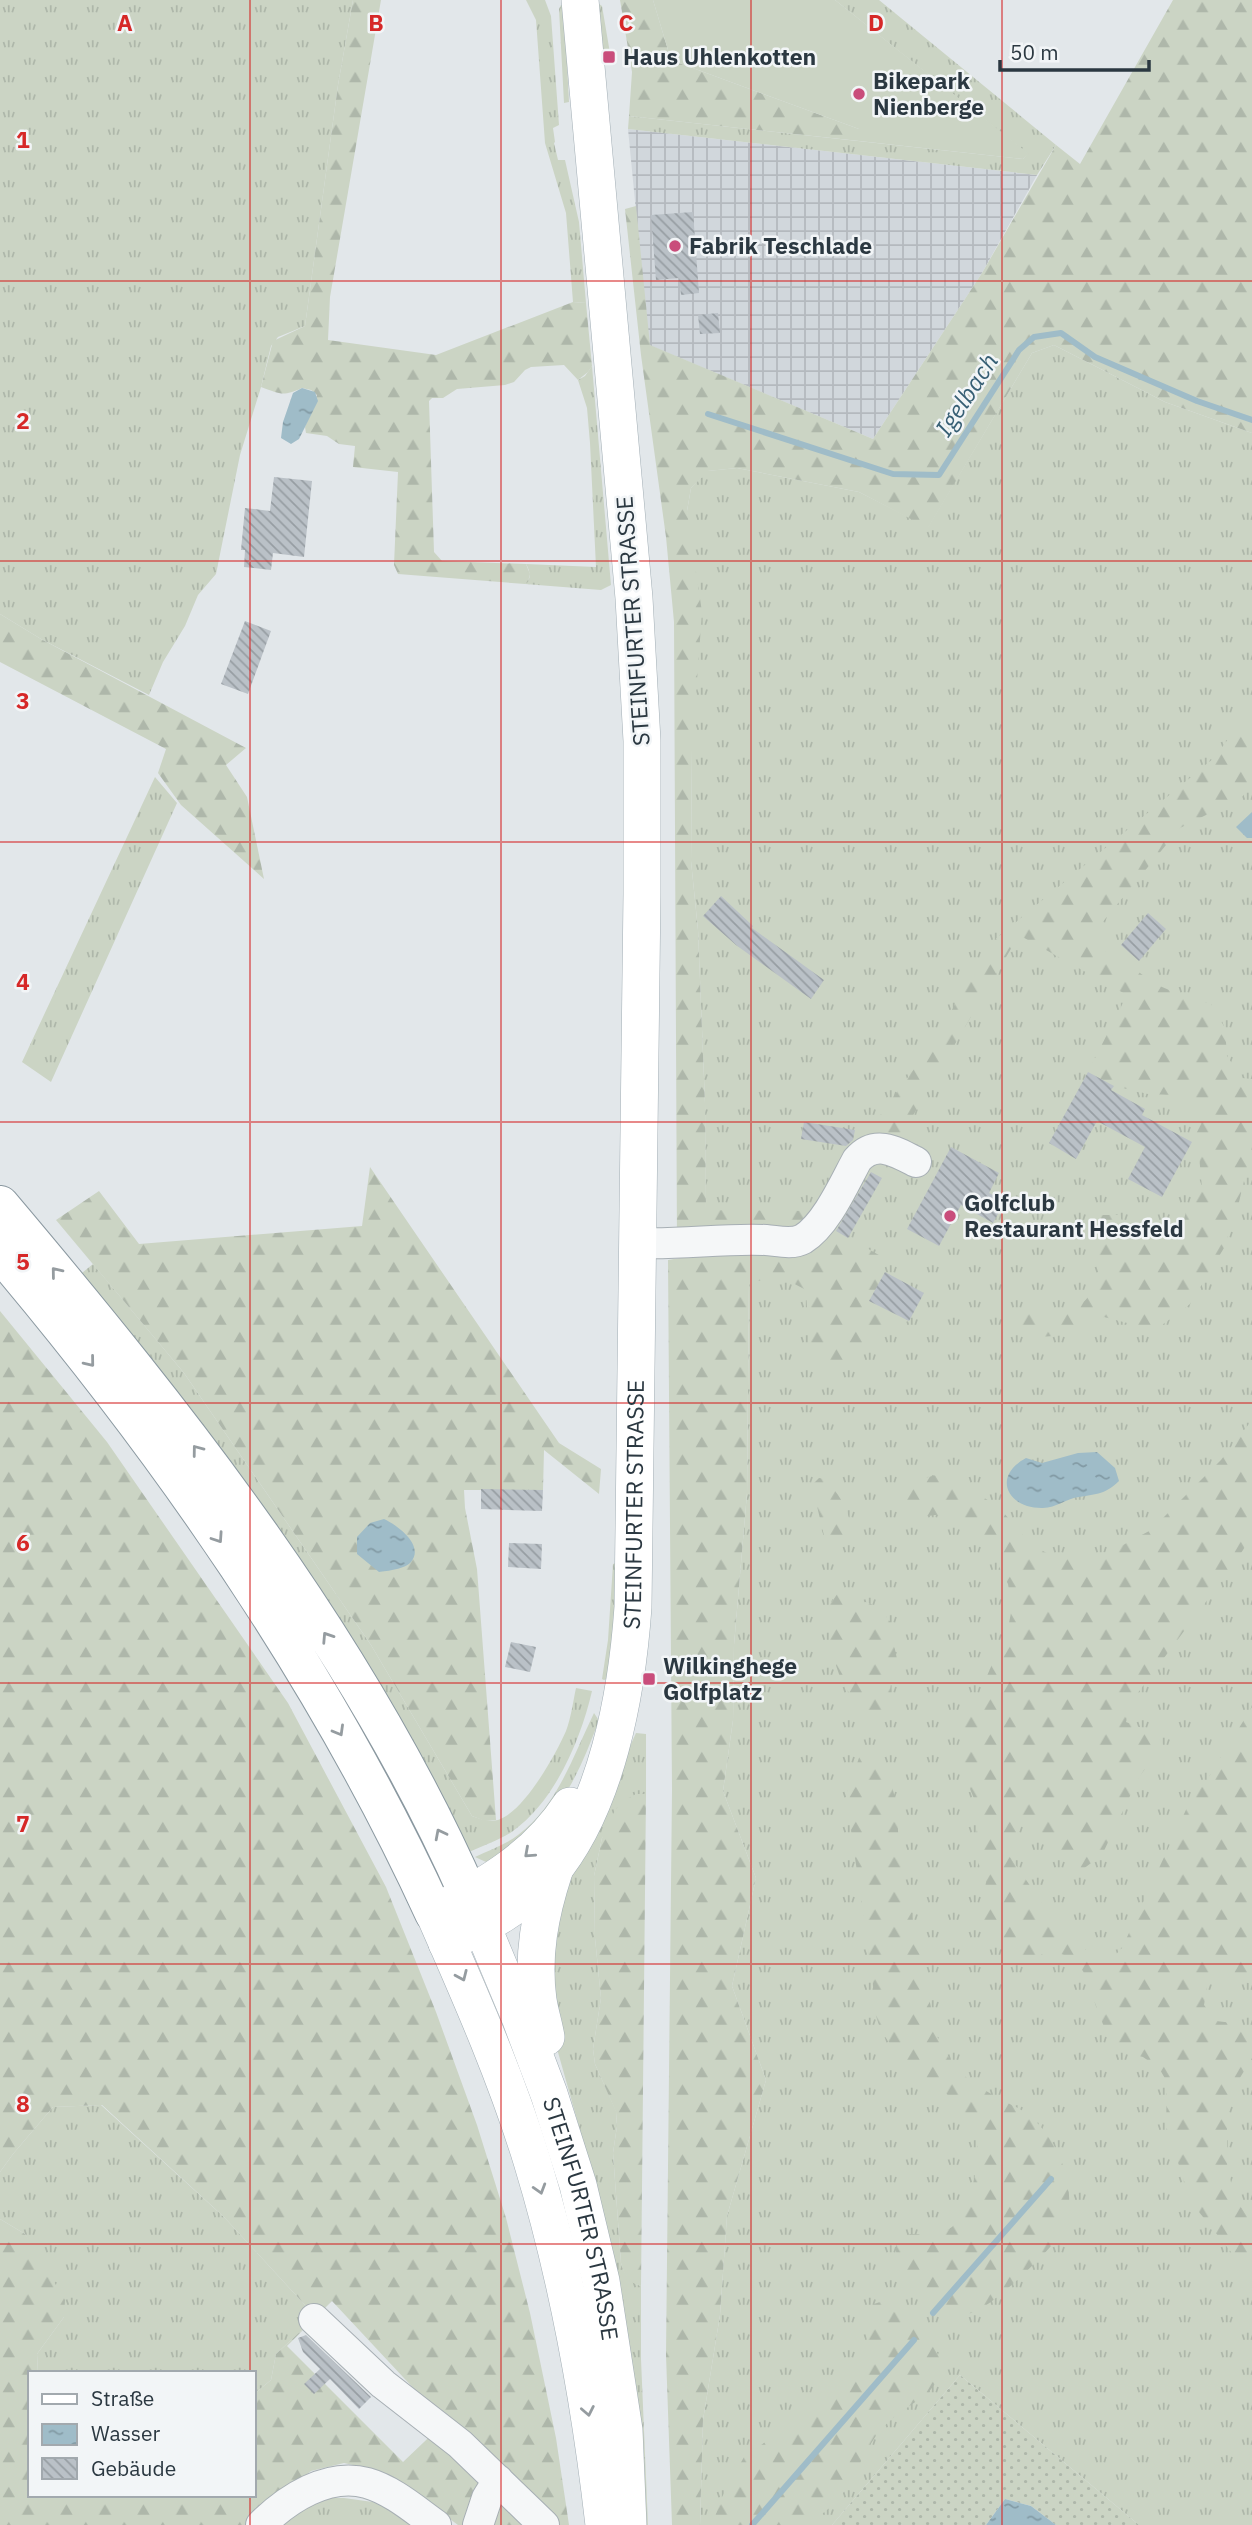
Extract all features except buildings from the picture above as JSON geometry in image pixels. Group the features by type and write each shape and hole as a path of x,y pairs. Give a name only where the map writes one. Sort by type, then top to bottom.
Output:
{"highway":[{"path":"0,1205 169,1414 276,1560 348,1668 395,1748 476,1911"},
{"path":"0,1252 106,1382 233,1559 284,1637 352,1753 409,1860 441,1928"}],"main road":[{"name":"STEINFURTER STRASSE","path":"580,0 640,688 643,828 633,1607 622,1699 613,1739 589,1807 555,1866 525,1898 476,1911 441,1928 494,2056 546,2208 590,2421 604,2525"},
{"name":"STEINFURTER STRASSE","path":"476,1911 509,1871 552,1831 604,1763"},
{"path":"549,2094 546,2036 538,2002 536,1962 542,1909 555,1866"},
{"name":"STEINFURTER STRASSE","path":"476,1911 501,1967 549,2094 578,2185 601,2281 624,2430 628,2525"}],"lane":[{"path":"638,1243 691,1243 733,1239 797,1241 808,1235 821,1221 857,1160 865,1152 886,1148 916,1162"},
{"path":"314,2319 383,2384 460,2444 544,2525"},
{"path":"261,2525 290,2500 307,2490 344,2480 366,2482 391,2493 436,2525"},
{"path":"478,2525 486,2498 498,2480"}],"shaded area":[{"path":"628,129 1037,175 982,273 873,439 649,345"}],"green space":[{"path":"0,0 353,0 338,85 305,326 278,337 271,346 240,455 216,574 198,595 149,695 41,639 0,614"},
{"path":"353,0 381,0 330,297 328,340 436,355 573,302 586,303 592,366 578,380 564,365 531,367 514,382 505,385 457,389 443,398 432,398 429,401 434,552 442,561 526,564 530,574 525,584 398,574 394,565 398,472 353,467 355,446 339,444 327,436 306,433 305,427 317,395 311,390 302,388 282,394 261,387 273,341 305,326 338,85"},
{"path":"526,0 545,0 551,16 559,125 553,128 554,143 558,160 565,160 579,222 586,303 573,302 566,213 545,143 536,20"},
{"path":"620,0 653,0 671,60 859,129 859,141 629,116 632,72"},
{"name":"Bikepark Nienberge","path":"653,0 835,0 1029,154 1023,159 859,141 859,129 671,60"},
{"path":"835,0 879,0 1056,145 1037,175 628,129 629,116 1023,159 1028,154"},
{"path":"1173,0 1252,0 1252,433 1165,402 1054,345 1032,353 928,528 859,492 737,468 708,471 691,488 687,511 702,612 692,749 691,861 698,930 706,1210 812,1211 832,1228 884,1258 885,1272 870,1301 909,1321 866,1333 855,1363 810,1359 806,1290 787,1280 749,1281 747,1493 734,1645 733,1720 723,1791 756,1878 732,1986 766,2080 727,2216 720,2315 703,2420 700,2525 672,2525 666,2355 672,1790 668,1260 703,1254 677,1247 674,622 625,209 636,206 650,345 873,439 982,273 1056,145 1080,164"},
{"path":"596,2 602,6 611,59 606,58 599,35"},
{"path":"561,5 564,6 569,102 564,103 559,9"},
{"path":"1054,345 1165,402 1252,433 1252,2525 1139,2525 960,2375 832,2525 700,2525 703,2420 720,2315 727,2216 766,2080 732,1986 756,1878 723,1791 733,1720 734,1645 747,1493 749,1281 706,1254 705,1103 698,930 691,861 692,749 687,511 691,488 707,471 737,468 859,492 928,527 1032,353"},
{"path":"592,366 611,585 601,590 525,584 530,575 526,564 596,567 587,408 578,380 585,376"},
{"path":"0,614 41,639 246,748 226,765 247,797 264,879 181,805 158,773 166,749 0,662"},
{"path":"1252,707 1252,783 1242,797 1180,828 1087,941 1125,962 1155,984 1211,1004 1225,1028 1227,1056 1242,1078 1252,1079 1252,1147 1239,1202 1224,1248 1190,1304 1162,1325 1135,1325 1104,1317 1082,1334 1039,1337 1016,1330 1015,1313 1045,1314 1072,1309 1091,1294 1099,1264 1092,1215 1120,1215 1128,1241 1182,1228 1187,1207 1202,1188 1199,1155 1192,1142 1201,1124 1195,1109 1174,1095 1148,1094 1114,1086 1088,1072 1127,995 1019,935 891,1153 873,1125 930,1047 992,942 1214,758"},
{"path":"155,777 177,803 51,1082 22,1062"},
{"path":"370,1167 559,1443 601,1469 599,1494 544,1450 543,1490 464,1490 477,1569 496,1820 485,1821 472,1816 371,1645 184,1373 56,1220 99,1191 139,1244 362,1226"},
{"path":"93,1264 184,1373 371,1645 472,1816 498,1820 518,1806 547,1767 566,1731 576,1688 592,1691 581,1729 554,1786 542,1803 513,1831 469,1852 77,1277"},
{"path":"0,1311 107,1442 288,1703 386,1887 477,2125 506,2218 530,2313 556,2438 569,2525 458,2525 400,2482 375,2470 344,2463 311,2471 245,2525 0,2525 0,2219 25,2234 65,2300 64,2317 37,2354 38,2371 28,2371 28,2497 256,2497 256,2392 271,2380 276,2354 316,2317 224,2217 102,2105 53,2107 0,2172","holes":["332,2301 445,2422 403,2462 287,2346"]},
{"path":"1252,1420 1252,1536 1131,1702 1126,1722 1157,1734 1163,1745 1139,1777 1102,1855 1079,1872 1024,1819 1008,1854 1054,1920 1104,1967 1122,1948 1191,1799 1205,1783 1252,1707 1252,1984 1222,1975 1207,1987 1204,2005 1216,2021 1233,2023 1252,2031 1252,2058 1238,2081 1227,2118 1227,2163 1234,2197 1252,2223 1252,2282 1247,2280 1231,2252 1191,2202 1166,2126 1167,2082 1159,2068 1143,2057 1127,2053 1107,2035 1083,1971 1070,1957 1052,1951 1026,1960 1009,1953 995,1933 979,1921 986,1882 974,1852 979,1811 966,1779 961,1752 961,1726 972,1710 1008,1628 1012,1608 1008,1584 988,1545 967,1528 948,1518 935,1515 921,1517 904,1509 902,1491 909,1482 940,1474 959,1481 989,1501 1003,1512 1032,1545 1054,1557 1110,1552 1151,1530 1221,1460"},
{"path":"819,1478 825,1479 834,1490 848,1516 851,1530 841,1544 826,1544 812,1485"},
{"path":"613,1564 620,1565 609,1678 604,1680"},
{"path":"840,1590 860,1603 866,1602 880,1608 891,1623 896,1636 894,1645 897,1659 891,1679 889,1714 879,1727 865,1721 840,1677 831,1651 828,1607"},
{"path":"594,1713 598,1723 588,1749 570,1786 545,1820 492,1861 486,1862 475,1857 513,1839 544,1809 563,1779"},
{"path":"636,1733 646,1734 646,1794 636,1794 602,1838 594,1876 595,1938 601,1998 593,2049 595,2064 616,2111 613,2153 621,2263 628,2277 641,2286 641,2359 648,2525 640,2525 596,2187 552,2031 547,1929"},
{"path":"875,1751 884,1758 897,1805 899,1855 937,2036 956,2068 964,2075 981,2088 1027,2114 1039,2125 1059,2154 1069,2189 1066,2222 1052,2245 1007,2289 984,2307 970,2313 960,2314 936,2303 902,2269 897,2259 896,2245 910,2234 938,2235 952,2227 962,2216 970,2200 979,2154 974,2130 964,2113 944,2091 926,2081 891,2045 881,2031 876,2016 846,1795 860,1755"},
{"path":"636,1794 646,1794 641,2286 627,2278 621,2263 613,2153 616,2112 595,2064 593,2049 601,1998 595,1938 594,1876 602,1838 611,1817 621,1802"},
{"path":"101,2105 224,2217 316,2317 276,2354 271,2380 256,2392 256,2371 38,2371 37,2354 64,2317 25,2234 0,2219 0,2172 53,2107"},
{"path":"883,2301 906,2308 930,2338 941,2361 941,2376 928,2393 879,2431 863,2456 853,2481 832,2506 808,2525 712,2525 722,2497 744,2457 847,2381 867,2349 866,2315 874,2304"},
{"path":"960,2375 1139,2525 1056,2525 1031,2506 1005,2499 986,2525 832,2525"},
{"path":"320,2498 380,2503 427,2525 280,2525"}],"water":[{"path":"302,388 315,392 318,401 299,439 291,444 281,438 283,422 293,393"},
{"path":"1252,812 1252,838 1247,838 1236,827"},
{"path":"1097,1452 1115,1468 1119,1481 1105,1491 1043,1508 1021,1503 1013,1498 1008,1490 1009,1474 1026,1458 1042,1463 1078,1453"},
{"path":"384,1519 408,1536 415,1549 411,1562 405,1566 379,1572 357,1554 357,1537 370,1523"},
{"path":"1005,2499 1031,2506 1056,2525 986,2525"}],"waterway":[{"name":"Igelbach","path":"708,414 893,474 939,475 1019,350 1034,337 1061,333 1095,357 1197,401 1252,420"},
{"path":"933,2313 1051,2179"},
{"path":"752,2525 914,2340"}],"place":[{"name":"Haus Uhlenkotten","path":"609,57"},
{"name":"Bikepark Nienberge","path":"859,94"},
{"name":"Fabrik Teschlade","path":"675,246"},
{"name":"Golfclub Restaurant Hessfeld","path":"950,1216"},
{"name":"Wilkinghege Golfplatz","path":"649,1679"}]}
